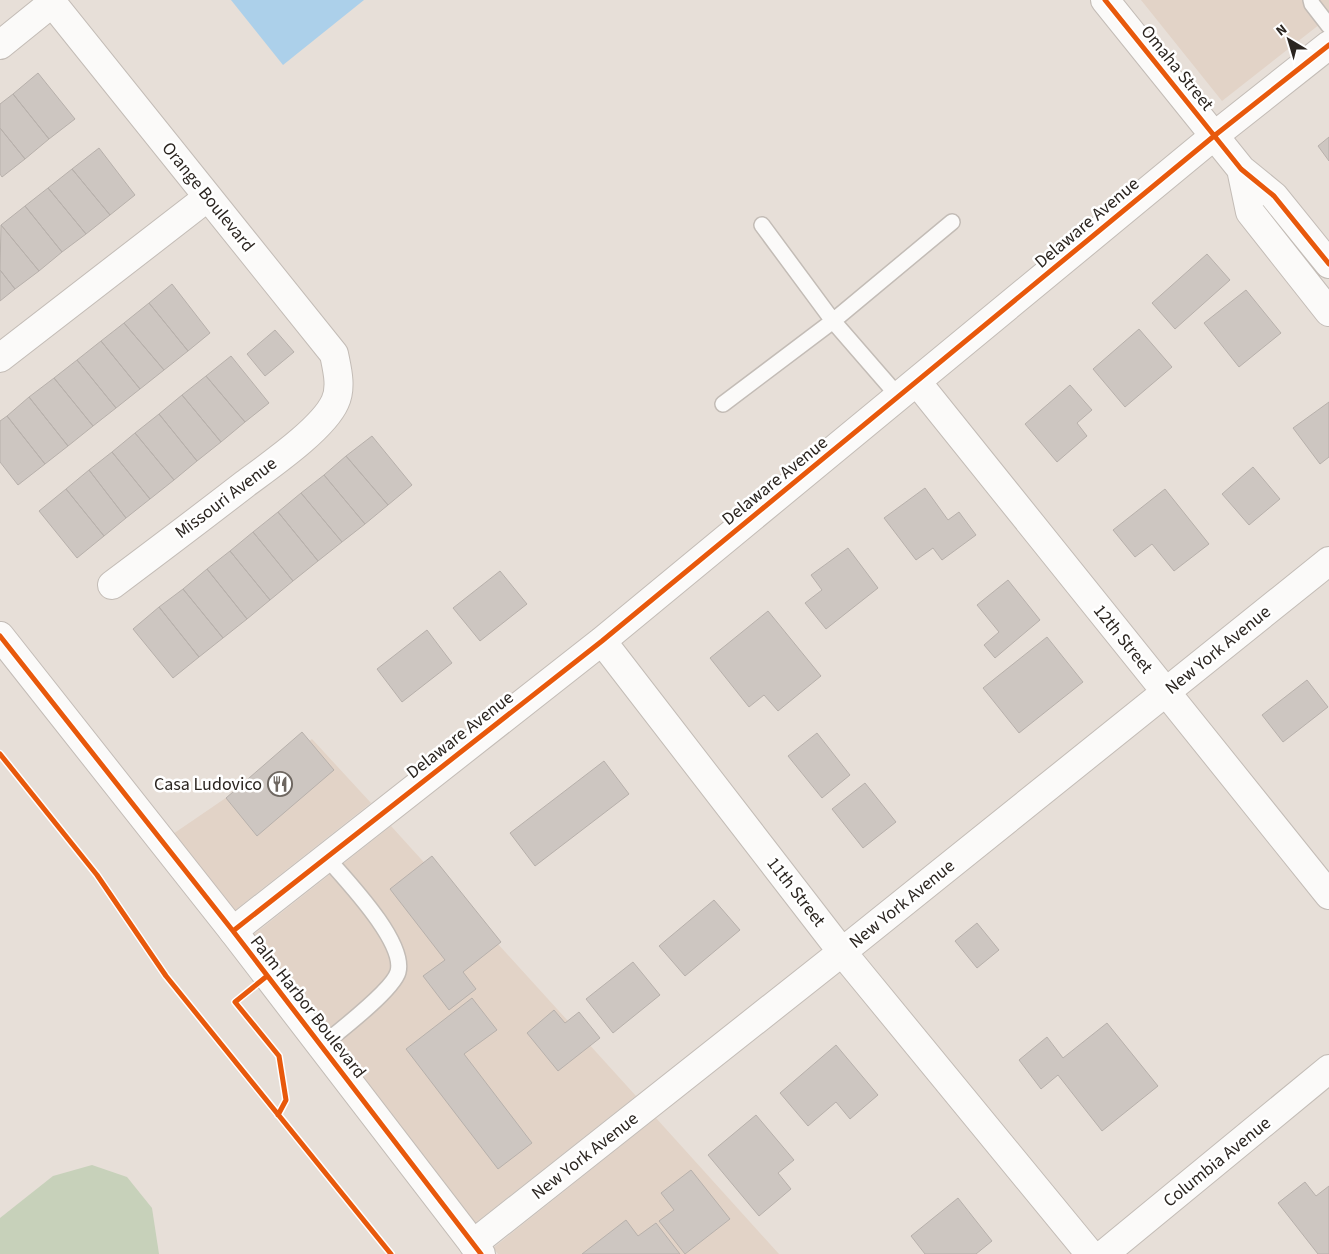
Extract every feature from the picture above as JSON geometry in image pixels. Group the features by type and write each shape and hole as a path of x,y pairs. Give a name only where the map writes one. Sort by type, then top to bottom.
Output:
{"street":[{"name":"Omaha Street","path":"1105,0 1241,169 1274,196 1329,264"},
{"path":"0,45 51,2"},
{"name":"Orange Boulevard","path":"51,2 334,354 338,393 334,404"},
{"name":"Delaware Avenue","path":"232,931 602,641 1214,136 1329,46"},
{"name":"Omaha Street","path":"1241,169 1250,212 1329,312"},
{"path":"0,358 208,197"},
{"name":"12th Street","path":"908,390 1166,692 1329,895"},
{"name":"Missouri Avenue","path":"112,586 291,449 322,421 334,404"},
{"name":"New York Avenue","path":"477,1249 842,952 1329,561"},
{"name":"Palm Harbor Boulevard","path":"0,636 232,931 477,1249"},
{"name":"11th Street","path":"602,641 842,952 1090,1254"},
{"name":"Columbia Avenue","path":"1104,1254 1329,1069"}],"lane":[{"path":"1311,0 1329,26"},
{"path":"723,404 833,321 952,222"},
{"path":"762,225 833,321 908,390"},
{"path":"321,1046 354,1020 385,990 398,974 399,959 390,938 367,906 327,858"}],"shaded area":[{"path":"1141,0 1329,0 1329,17 1222,101"},
{"path":"312,739 371,803 234,911 173,834"},
{"path":"391,826 636,1096 474,1224 253,935"},
{"path":"656,1118 779,1254 498,1254 493,1248"}],"green space":[{"path":"92,1165 127,1177 152,1208 159,1254 0,1254 0,1218 53,1176"}],"water":[{"path":"231,0 364,0 283,65"}],"building":[{"path":"38,73 75,119 49,139 13,94"},
{"path":"13,94 49,139 25,159 0,128 0,104"},
{"path":"0,128 25,159 2,177 0,174"},
{"path":"1329,137 1329,161 1318,146"},
{"path":"99,148 135,195 110,215 72,169"},
{"path":"72,169 110,215 86,234 48,188"},
{"path":"48,188 86,234 62,252 25,206"},
{"path":"25,206 62,252 39,271 1,225"},
{"path":"1,225 39,271 15,289 0,270"},
{"path":"1207,254 1230,280 1175,329 1152,303"},
{"path":"0,270 15,289 0,301"},
{"path":"172,284 210,333 188,351 149,303"},
{"path":"1246,290 1281,333 1239,367 1204,323"},
{"path":"149,303 188,351 164,370 124,323"},
{"path":"124,323 164,370 140,389 101,341"},
{"path":"1139,329 1172,367 1125,407 1093,369"},
{"path":"275,330 294,352 265,376 247,354"},
{"path":"101,341 140,389 116,408 77,360"},
{"path":"231,356 269,403 245,422 206,376"},
{"path":"77,360 116,408 93,426 54,378"},
{"path":"206,376 245,422 221,442 182,395"},
{"path":"54,378 93,426 68,446 29,397"},
{"path":"1070,385 1092,410 1077,423 1087,436 1057,462 1025,424"},
{"path":"182,395 221,442 197,461 159,414"},
{"path":"29,397 68,446 45,464 7,416"},
{"path":"1329,402 1329,457 1320,464 1293,428"},
{"path":"159,414 197,461 174,480 135,433"},
{"path":"7,416 45,464 18,485 0,462 0,421"},
{"path":"135,433 174,480 150,499 112,452"},
{"path":"372,436 412,485 388,505 346,456"},
{"path":"112,452 150,499 126,518 89,470"},
{"path":"346,456 388,505 365,524 324,475"},
{"path":"1253,467 1280,499 1249,525 1222,494"},
{"path":"89,470 126,518 104,536 66,489"},
{"path":"324,475 365,524 342,542 301,493"},
{"path":"925,488 948,520 959,512 976,535 942,560 933,548 916,560 884,518"},
{"path":"66,489 104,536 77,558 39,511"},
{"path":"1165,489 1209,544 1174,571 1152,544 1135,557 1113,530"},
{"path":"301,493 342,542 318,561 278,512"},
{"path":"278,512 318,561 293,581 253,532"},
{"path":"253,532 293,581 270,600 230,551"},
{"path":"848,548 878,588 826,629 805,603 822,590 811,575"},
{"path":"230,551 270,600 247,619 207,569"},
{"path":"207,569 247,619 223,638 183,589"},
{"path":"500,571 527,604 480,641 453,608"},
{"path":"1008,580 1040,620 995,658 984,645 999,632 977,605"},
{"path":"183,589 223,638 199,657 159,607"},
{"path":"159,607 199,657 173,678 133,629"},
{"path":"768,611 821,676 778,711 764,695 749,707 710,658"},
{"path":"427,630 452,663 402,702 377,669"},
{"path":"1047,637 1083,682 1019,733 983,688"},
{"path":"1307,680 1328,707 1283,742 1262,715"},
{"name":"Casa Ludovico","path":"302,732 334,770 257,836 226,798"},
{"path":"817,733 850,775 822,798 788,756"},
{"path":"604,761 629,794 535,866 510,833"},
{"path":"865,783 896,822 863,848 832,809"},
{"path":"432,856 501,942 463,972 476,989 449,1010 423,976 445,960 390,889"},
{"path":"714,900 740,930 685,976 659,946"},
{"path":"977,923 999,950 977,968 955,941"},
{"path":"633,962 660,995 613,1033 586,999"},
{"path":"472,998 497,1030 464,1054 532,1143 498,1169 406,1049"},
{"path":"554,1010 565,1023 579,1012 600,1038 558,1071 527,1033"},
{"path":"1107,1023 1158,1086 1102,1131 1058,1075 1041,1089 1019,1060 1047,1037 1063,1058"},
{"path":"836,1045 878,1095 850,1119 836,1102 808,1126 780,1093"},
{"path":"756,1115 794,1160 778,1173 791,1189 759,1216 708,1155"},
{"path":"691,1170 730,1219 685,1254 659,1221 674,1210 661,1193"},
{"path":"1305,1182 1316,1196 1329,1186 1329,1254 1318,1254 1278,1203"},
{"path":"958,1198 992,1241 976,1254 925,1254 911,1236"},
{"path":"626,1220 638,1236 656,1223 680,1254 582,1254"}],"cycle path":[{"path":"1105,0 1241,169 1274,196 1329,264"},
{"path":"233,931 602,641 1214,136 1329,45"},
{"path":"0,636 233,931 481,1254"},
{"path":"0,754 97,875 166,976 391,1254"},
{"path":"267,976 235,1002 279,1056 286,1100 278,1115"}],"place":[{"name":"Casa Ludovico","path":"280,784"}]}
